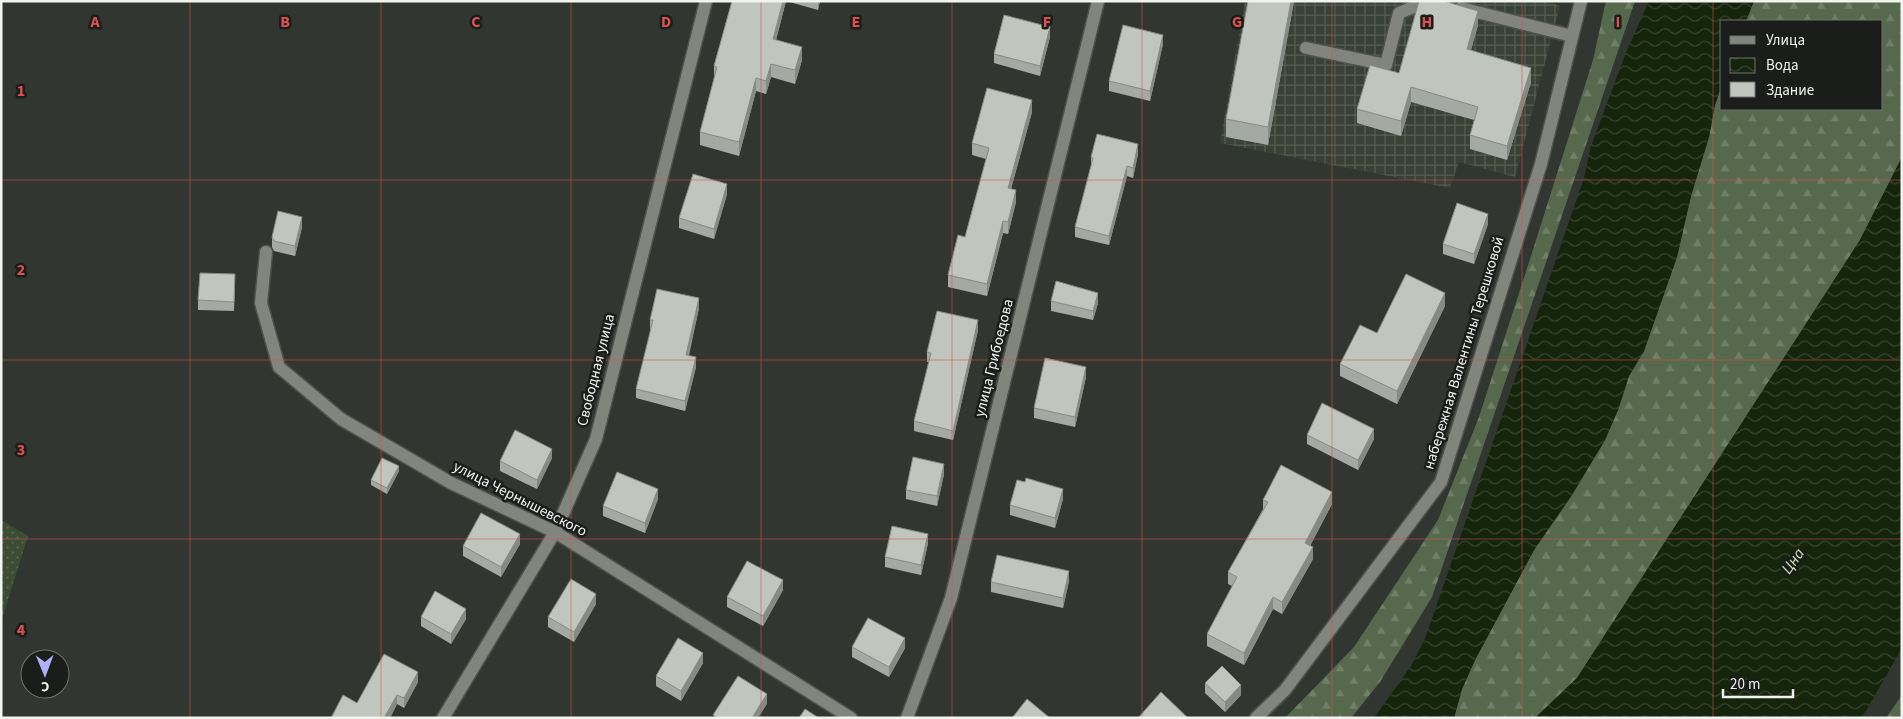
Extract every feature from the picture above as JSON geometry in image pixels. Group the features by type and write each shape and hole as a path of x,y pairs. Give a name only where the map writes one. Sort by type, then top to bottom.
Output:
{"street":[{"name":"Свободная улица","path":"444,718 555,532 596,439 706,1"},
{"name":"улица Грибоедова","path":"907,718 951,598 1098,1"},
{"path":"1306,48 1386,65 1399,13 1428,1"},
{"name":"набережная Валентины Терешковой","path":"1256,718 1285,690 1441,482 1541,164 1581,1"},
{"path":"1443,4 1572,36"},
{"name":"улица Чернышевского","path":"266,252 261,303 279,367 342,419 451,483 555,532 851,718"}],"shaded area":[{"path":"1245,1 1546,1 1560,6 1515,177 1459,162 1450,188 1220,143"},
{"path":"1,520 28,536 1,622"}],"green space":[{"path":"1606,1 1635,1 1432,597 1380,682 1351,718 1285,718 1354,647 1438,520 1479,417 1593,60"},
{"path":"1754,1 1902,1 1902,157 1860,240 1577,678 1535,718 1454,718 1462,689 1475,660 1534,550 1572,495 1605,440 1618,410 1629,376 1644,351 1677,257 1691,196 1709,137 1715,105 1720,91 1720,110 1883,110 1883,20 1746,20"},
{"path":"1902,695 1902,718 1886,718"}],"water":[{"path":"1649,1 1754,1 1746,20 1720,20 1720,91 1715,105 1709,137 1691,196 1677,257 1644,351 1629,376 1618,410 1605,440 1572,495 1534,550 1475,660 1462,689 1454,718 1374,718 1411,666 1426,636 1584,178 1591,146 1625,55"},
{"name":"Цна","path":"1902,157 1902,648 1866,711 1860,718 1535,718 1577,678 1860,240"}],"building":[{"path":"732,1 783,1 773,39 802,47 795,70 771,64 766,81 756,78 739,142 700,132 717,67 714,66"},
{"path":"1248,1 1291,1 1268,127 1226,119"},
{"path":"1419,1 1444,1 1478,11 1467,49 1531,68 1507,146 1470,135 1478,107 1411,87 1401,121 1357,109 1370,65 1399,73"},
{"path":"1004,15 1050,27 1040,66 994,54"},
{"path":"1123,25 1163,35 1150,91 1109,81"},
{"path":"987,88 1032,100 1008,188 1016,190 1008,222 1003,221 987,284 948,275 958,235 965,237 989,148 972,143"},
{"path":"1097,134 1138,144 1133,168 1127,166 1109,236 1075,227 1093,158 1091,157"},
{"path":"693,174 727,184 714,229 679,218"},
{"path":"1457,203 1488,214 1474,254 1443,244"},
{"path":"278,211 302,217 295,246 274,241 272,237"},
{"path":"200,273 235,274 234,302 198,300"},
{"path":"1406,274 1445,293 1397,391 1340,364 1360,325 1377,333"},
{"path":"1056,281 1098,293 1093,311 1051,301"},
{"path":"657,289 699,298 686,355 696,357 685,401 636,389 653,320 650,320"},
{"path":"937,311 978,320 953,431 914,421 931,353 927,352"},
{"path":"1045,358 1086,367 1075,417 1034,408"},
{"path":"1322,403 1374,429 1358,460 1307,435"},
{"path":"515,430 552,449 537,480 500,461"},
{"path":"913,457 944,464 937,496 906,490"},
{"path":"382,458 399,466 387,488 371,480"},
{"path":"1281,465 1332,492 1305,543 1313,547 1282,602 1273,597 1244,653 1207,634 1237,577 1228,572 1268,502 1263,500"},
{"path":"617,472 658,489 645,523 603,506"},
{"path":"1026,478 1063,489 1055,518 1010,505 1017,480 1025,482"},
{"path":"481,513 520,534 501,567 463,546"},
{"path":"892,526 928,534 921,565 885,557"},
{"path":"997,555 1069,571 1063,598 991,582"},
{"path":"747,561 783,580 763,616 727,597"},
{"path":"571,579 596,594 574,632 548,617"},
{"path":"435,591 466,609 451,634 421,617"},
{"path":"868,618 905,638 889,667 852,647"},
{"path":"678,638 703,653 681,691 656,676"},
{"path":"384,654 418,672 404,698 397,695 384,718 331,718 343,695 357,703"},
{"path":"1222,666 1241,685 1225,702 1205,683"},
{"path":"738,676 767,694 752,718 717,718 713,715"},
{"path":"1161,692 1188,718 1138,718"},
{"path":"1027,699 1050,718 1012,718"},
{"path":"805,709 819,718 799,718"}]}
